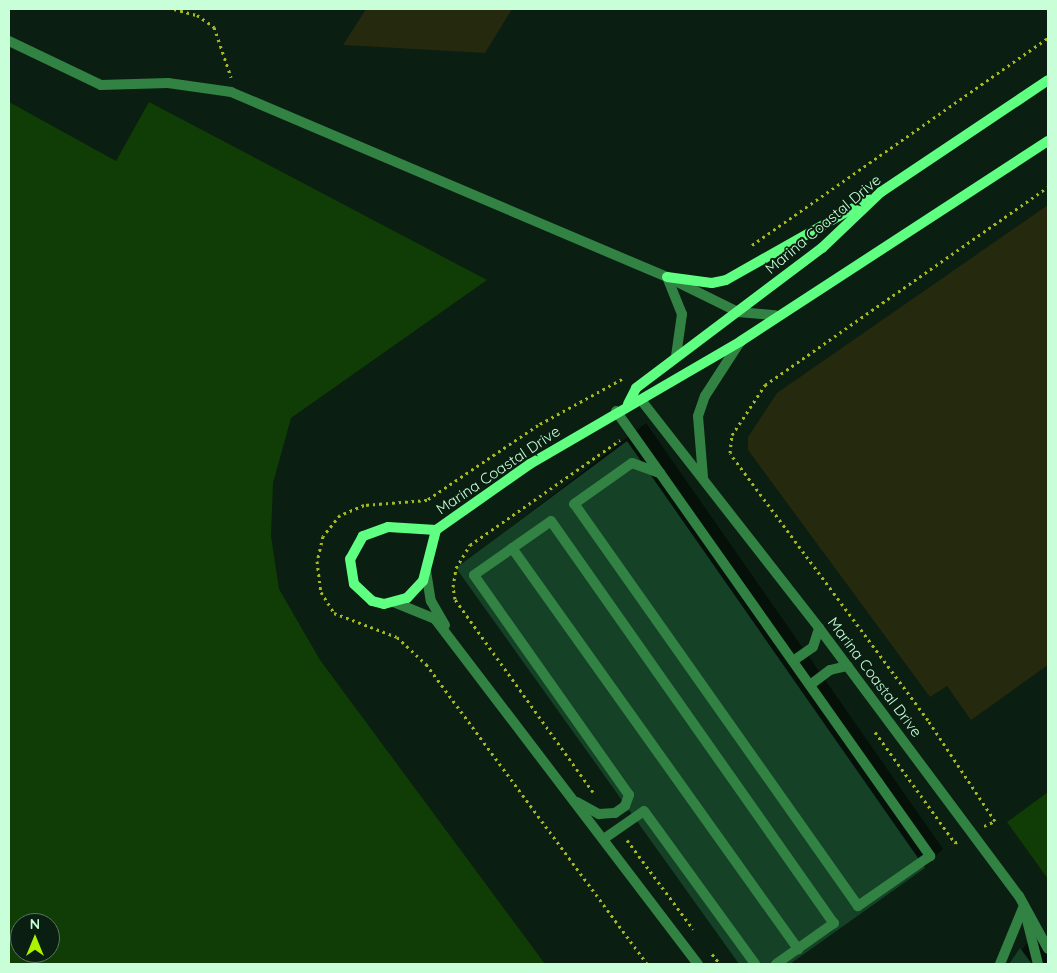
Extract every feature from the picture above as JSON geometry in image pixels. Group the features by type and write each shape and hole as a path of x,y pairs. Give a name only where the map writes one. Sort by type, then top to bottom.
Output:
{"street":[{"path":"9,40 101,85 168,83 231,92 667,276 738,312 775,315"},
{"name":"Marina Coastal Drive","path":"628,404 636,388 676,356 822,248 881,192 1048,80"},
{"name":"Marina Coastal Drive","path":"698,964 605,838 431,616 396,603 372,600 354,584 350,572 354,546 374,530 436,530 616,411 628,404 641,400 741,341 775,315 1048,141"},
{"path":"667,276 706,282 726,280 881,192"},
{"path":"667,276 682,314 676,356"},
{"name":"Marina Coastal Drive","path":"704,478 698,416 705,396 741,341"},
{"name":"Marina Coastal Drive","path":"641,400 820,628 1019,896 1047,947"},
{"path":"616,411 660,473 810,685 930,856 858,906 574,504 632,463 660,473"},
{"path":"577,802 600,814 615,813 626,806 629,795 474,575 551,521 834,923 776,964"},
{"name":"Marina Coastal Drive","path":"396,603 416,591 426,570 436,530"},
{"path":"512,548 798,949"},
{"name":"Marina Coastal Drive","path":"426,570 432,600 464,658"},
{"path":"793,661 814,647 820,628"},
{"path":"810,685 830,670 848,666"},
{"path":"605,838 644,811 755,964"},
{"name":"Marina Coastal Drive","path":"1019,896 1024,907 1038,964"},
{"path":"1000,964 1024,907"}],"path":[{"path":"174,9 197,15 214,27 232,78 231,92"},
{"path":"747,249 1048,38"},
{"path":"971,832 995,821 928,720 730,453 732,435 765,385 1048,187"}],"shaded area":[{"path":"366,9 512,9 485,53 343,45"},
{"path":"9,102 116,161 149,102 487,280 291,418 273,483 271,536 279,589 320,660 545,964 9,964"},
{"path":"1048,205 1048,665 971,720 947,686 930,697 748,450 748,437 777,393"},
{"path":"1048,792 1048,879 1007,822"}],"building":[{"path":"627,441 925,868 790,964 739,964 456,568"},
{"path":"1020,948 1032,964 1009,964"}]}
